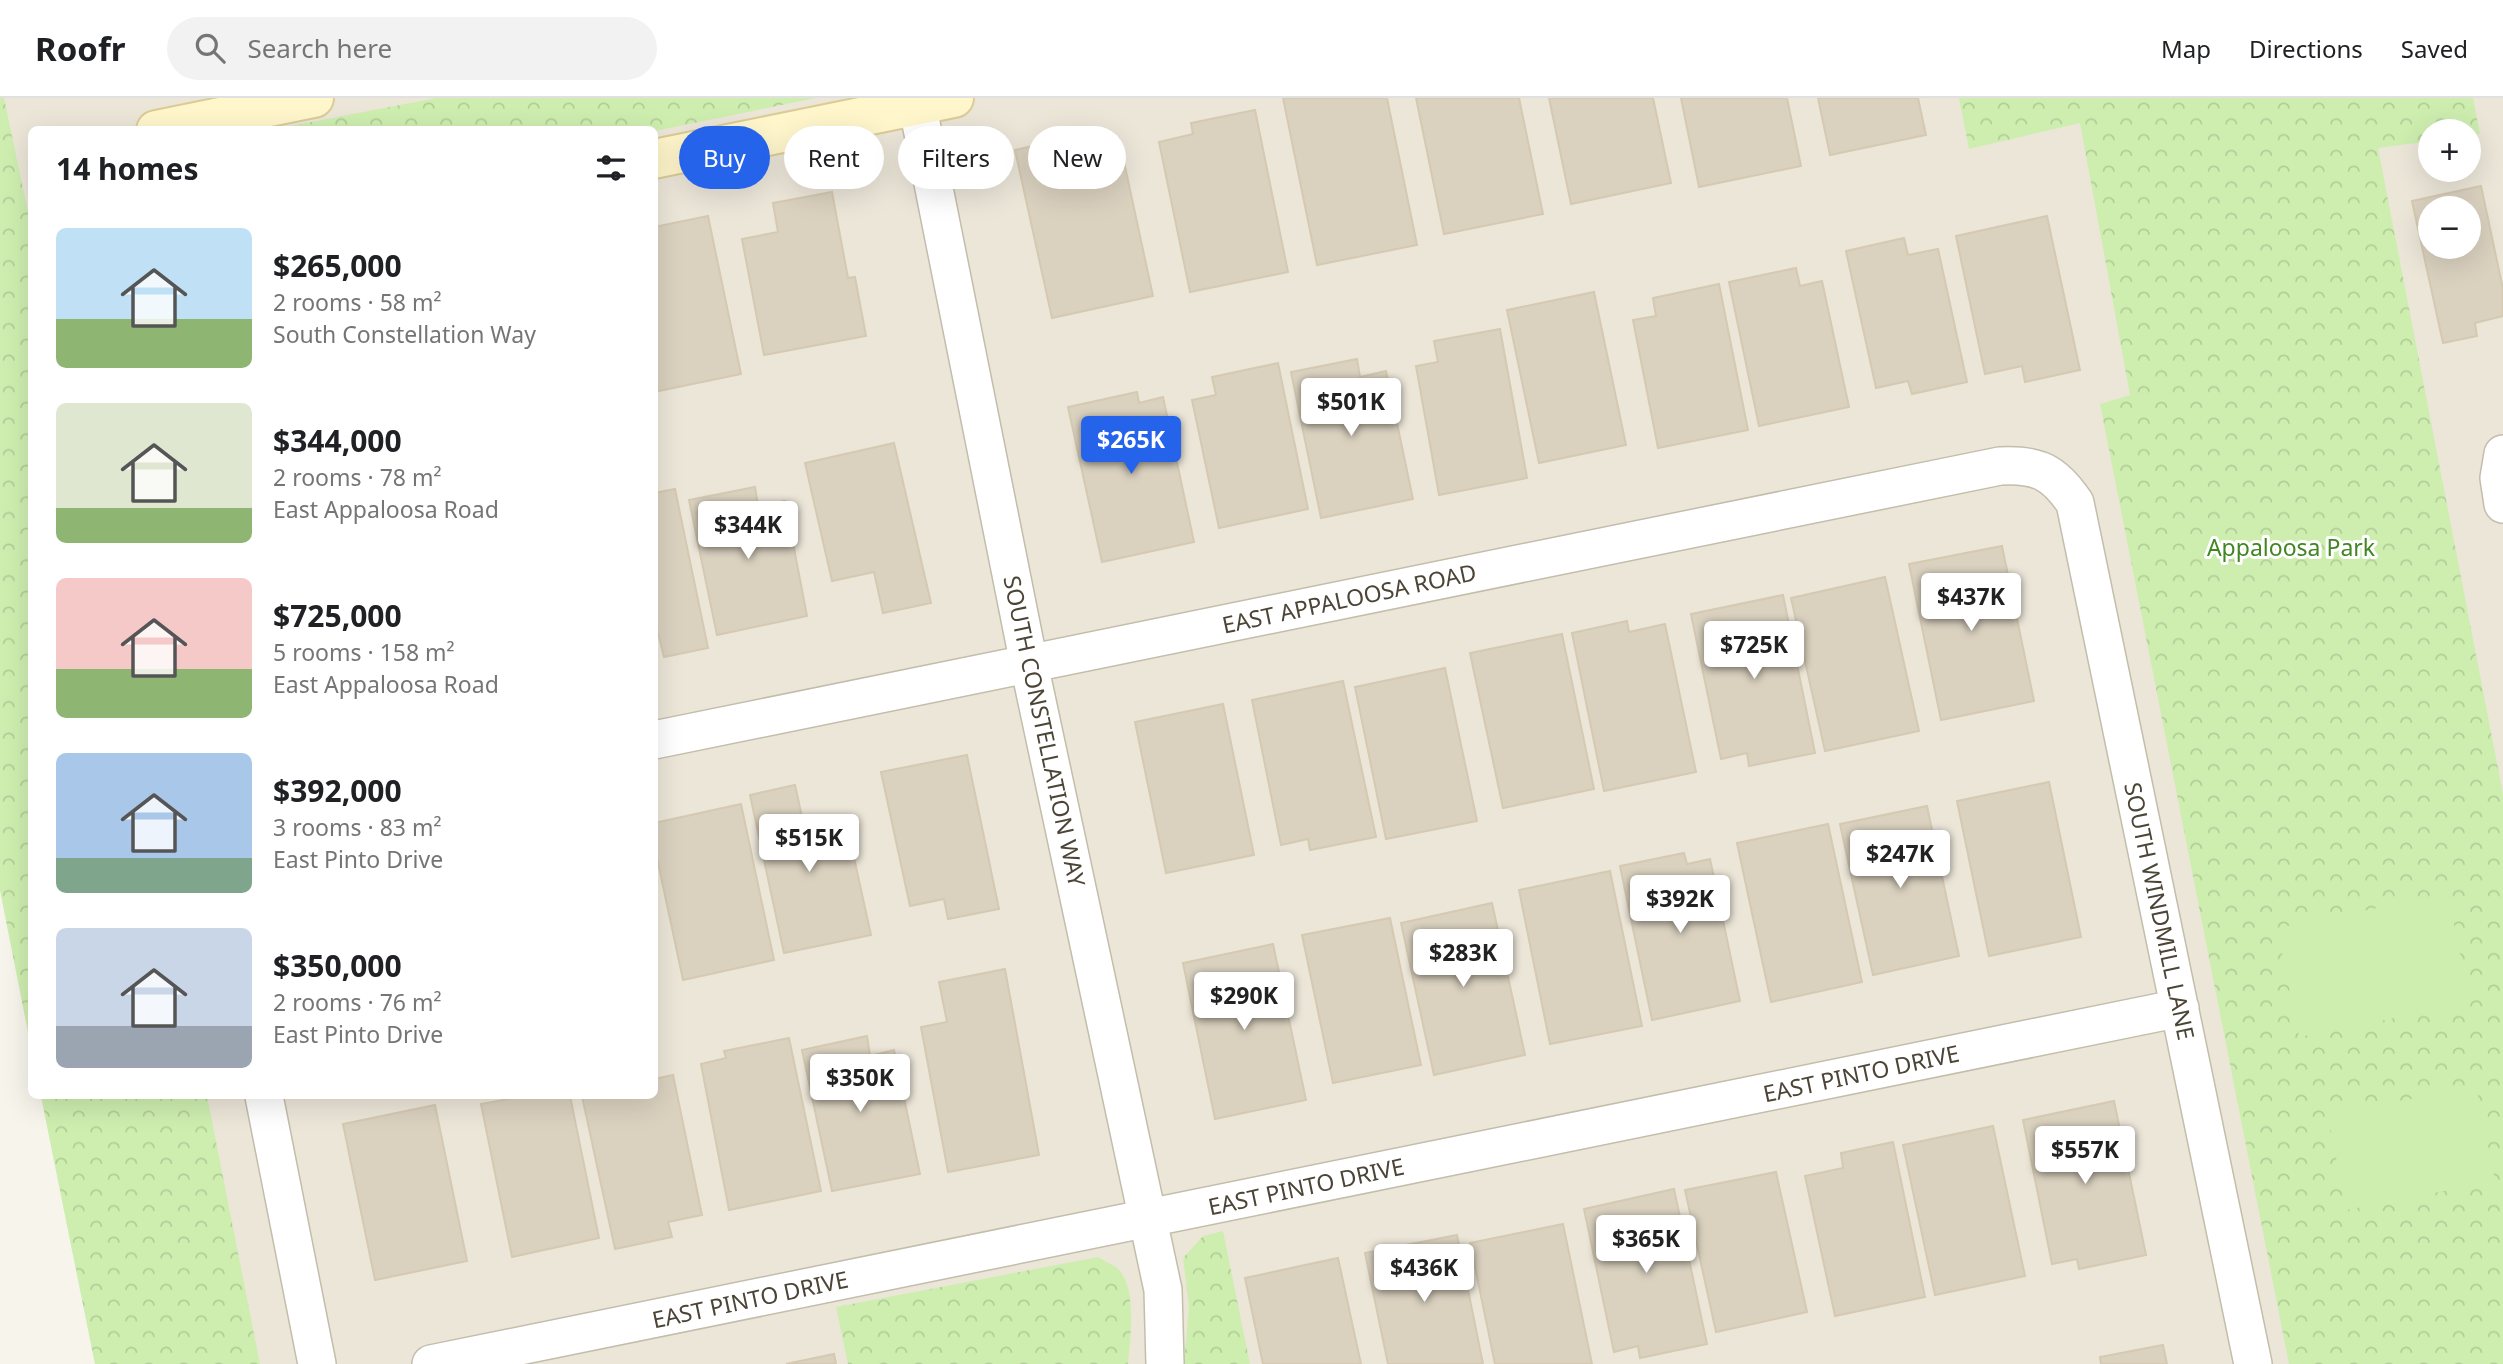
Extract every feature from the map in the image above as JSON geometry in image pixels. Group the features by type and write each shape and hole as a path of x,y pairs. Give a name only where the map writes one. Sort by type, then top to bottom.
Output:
{"street":[{"path":"176,126 314,98"},
{"path":"658,158 917,102 954,98"},
{"name":"SOUTH CONSTELLATION WAY","path":"917,102 1030,664 1163,1290 1165,1364"},
{"path":"2503,455 2499,478 2503,504"},
{"name":"EAST APPALOOSA ROAD","path":"658,739 2000,466 2023,465 2044,471"},
{"name":"SOUTH WINDMILL LANE","path":"2044,471 2063,485 2076,503 2253,1364"},
{"name":"EAST PINTO DRIVE","path":"430,1364 2180,1008"},
{"path":"265,1099 317,1364"}],"shaded area":[{"path":"0,98 2503,98 2503,1364 95,1364 42,1099 658,1099 658,126 28,126 28,1032 0,890"}],"green space":[{"path":"0,98 4,98 28,212 28,1032 0,890"},
{"path":"436,98 816,98 658,130 658,126 291,126"},
{"name":"Appaloosa Park","path":"1959,98 2473,98 2477,119 2418,119 2418,143 2378,148 2503,794 2503,1364 2289,1364 2100,404 2130,395 2080,123 1969,149"},
{"path":"2448,894 2470,1003 2299,1037 2277,928"},
{"path":"2476,1086 2495,1181 2346,1210 2328,1115"},
{"path":"42,1099 208,1099 260,1364 95,1364"},
{"path":"1223,1231 1250,1364 1184,1364 1189,1306 1183,1258 1203,1236"},
{"path":"1098,1257 1117,1268 1128,1287 1131,1327 1128,1364 848,1364 836,1307"}],"building":[{"path":"1283,98 1387,98 1417,245 1317,265"},
{"path":"1416,98 1519,98 1543,214 1444,234"},
{"path":"1549,98 1653,98 1671,183 1571,204"},
{"path":"1681,98 1787,98 1801,166 1699,187"},
{"path":"1818,98 1918,98 1926,135 1830,155"},
{"path":"1255,110 1288,272 1190,292 1159,142 1193,134 1191,123"},
{"path":"1028,147 1028,189 1126,189 1126,171 1153,296 1052,318 1015,150"},
{"path":"2481,186 2503,289 2503,316 2475,323 2477,336 2443,343 2425,259 2481,259 2481,196 2435,196"},
{"path":"832,192 848,278 855,277 866,336 764,355 742,239 778,232 773,203"},
{"path":"2418,200 2418,228 2412,201"},
{"path":"708,216 741,374 658,391 658,226"},
{"path":"2047,216 2080,370 2025,382 2022,366 1985,374 1956,236"},
{"path":"1904,238 1908,255 1938,249 1967,382 1912,394 1908,381 1876,388 1846,251"},
{"path":"1796,268 1800,286 1822,281 1849,407 1759,426 1729,282"},
{"path":"1719,284 1748,430 1658,448 1633,320 1656,316 1653,298"},
{"path":"1594,292 1626,445 1539,463 1507,310"},
{"path":"1500,329 1527,478 1439,495 1416,366 1438,362 1434,341"},
{"path":"1357,359 1360,377 1386,371 1413,499 1321,518 1291,372"},
{"path":"1278,363 1308,509 1219,528 1192,400 1216,395 1212,377"},
{"path":"1137,392 1139,403 1163,397 1194,542 1102,562 1068,407"},
{"path":"894,443 931,603 883,613 874,572 832,581 805,463"},
{"path":"755,487 758,506 785,501 807,616 717,635 689,500"},
{"path":"675,489 708,648 664,657 658,633 658,492"},
{"path":"2002,546 2034,701 1941,720 1909,564"},
{"path":"1885,577 1919,731 1825,751 1791,598"},
{"path":"1783,595 1815,753 1749,766 1747,753 1721,759 1691,614"},
{"path":"1627,621 1629,632 1665,624 1696,772 1604,791 1572,633"},
{"path":"1562,634 1594,789 1503,808 1470,653"},
{"path":"1445,668 1477,821 1386,839 1355,687"},
{"path":"1343,681 1376,837 1310,850 1308,839 1281,845 1252,700"},
{"path":"1223,704 1254,855 1166,873 1135,722"},
{"path":"967,755 999,909 948,919 944,899 910,906 881,772"},
{"path":"2049,782 2081,937 1989,956 1957,801"},
{"path":"795,785 804,826 845,817 871,935 784,953 750,795"},
{"path":"741,804 774,960 683,980 658,863 658,822"},
{"path":"1927,806 1959,956 1873,975 1840,824"},
{"path":"1828,824 1862,982 1771,1002 1737,843"},
{"path":"1684,853 1687,864 1710,859 1740,1001 1652,1020 1620,866"},
{"path":"1610,871 1642,1026 1550,1044 1519,890"},
{"path":"1492,903 1525,1055 1434,1075 1401,923"},
{"path":"1390,918 1421,1065 1333,1083 1302,935"},
{"path":"1273,944 1306,1100 1215,1119 1183,963"},
{"path":"1005,969 1039,1155 948,1172 921,1027 947,1022 939,982"},
{"path":"867,1036 870,1056 894,1050 920,1174 832,1191 802,1050"},
{"path":"789,1038 821,1191 729,1210 701,1064 726,1058 724,1051"},
{"path":"673,1075 702,1215 668,1222 672,1237 615,1249 583,1099 658,1099 658,1078"},
{"path":"508,1099 571,1099 599,1238 512,1257 481,1104"},
{"path":"2114,1101 2146,1255 2079,1269 2077,1259 2052,1264 2023,1120"},
{"path":"435,1105 467,1261 375,1280 343,1124"},
{"path":"1993,1126 2025,1276 1935,1295 1903,1145"},
{"path":"1893,1142 1925,1297 1835,1316 1805,1176 1843,1168 1841,1153"},
{"path":"1776,1172 1807,1312 1716,1332 1685,1190"},
{"path":"1674,1189 1707,1344 1640,1358 1638,1346 1614,1352 1584,1209"},
{"path":"1563,1224 1592,1364 1495,1364 1470,1243"},
{"path":"1457,1235 1483,1364 1388,1364 1365,1253"},
{"path":"1338,1258 1361,1364 1263,1364 1245,1278"},
{"path":"2163,1345 2167,1364 2101,1364 2100,1357"},
{"path":"834,1354 836,1364 786,1364"}]}
